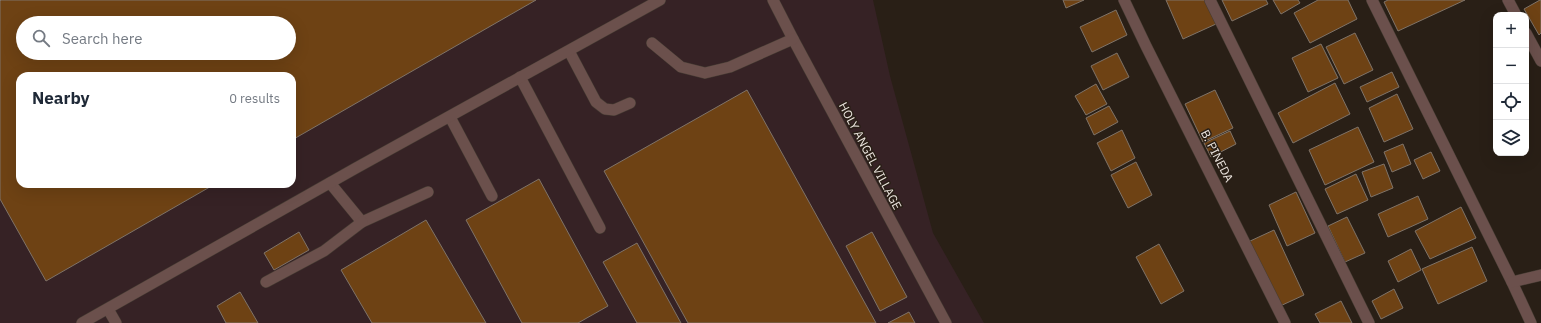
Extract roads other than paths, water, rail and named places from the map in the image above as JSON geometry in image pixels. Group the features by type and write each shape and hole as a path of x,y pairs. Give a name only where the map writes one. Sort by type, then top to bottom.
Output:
{"street":[{"path":"82,323 330,183 660,0"},
{"name":"HOLY ANGEL VILLAGE","path":"773,0 792,39 946,323"},
{"name":"B. PINEDA","path":"1124,0 1285,323"},
{"path":"1210,0 1369,323"},
{"path":"1372,0 1531,323"},
{"path":"1508,0 1514,12"},
{"path":"652,42 681,67 705,73 730,67 792,39"},
{"path":"1529,39 1541,61"},
{"path":"569,51 596,102 605,109 614,110 630,103"},
{"path":"520,78 600,228"},
{"path":"450,117 492,196"},
{"path":"330,183 362,222"},
{"path":"266,282 324,251 362,222 428,192"},
{"path":"1512,282 1541,274"},
{"path":"108,309 116,323"}]}
